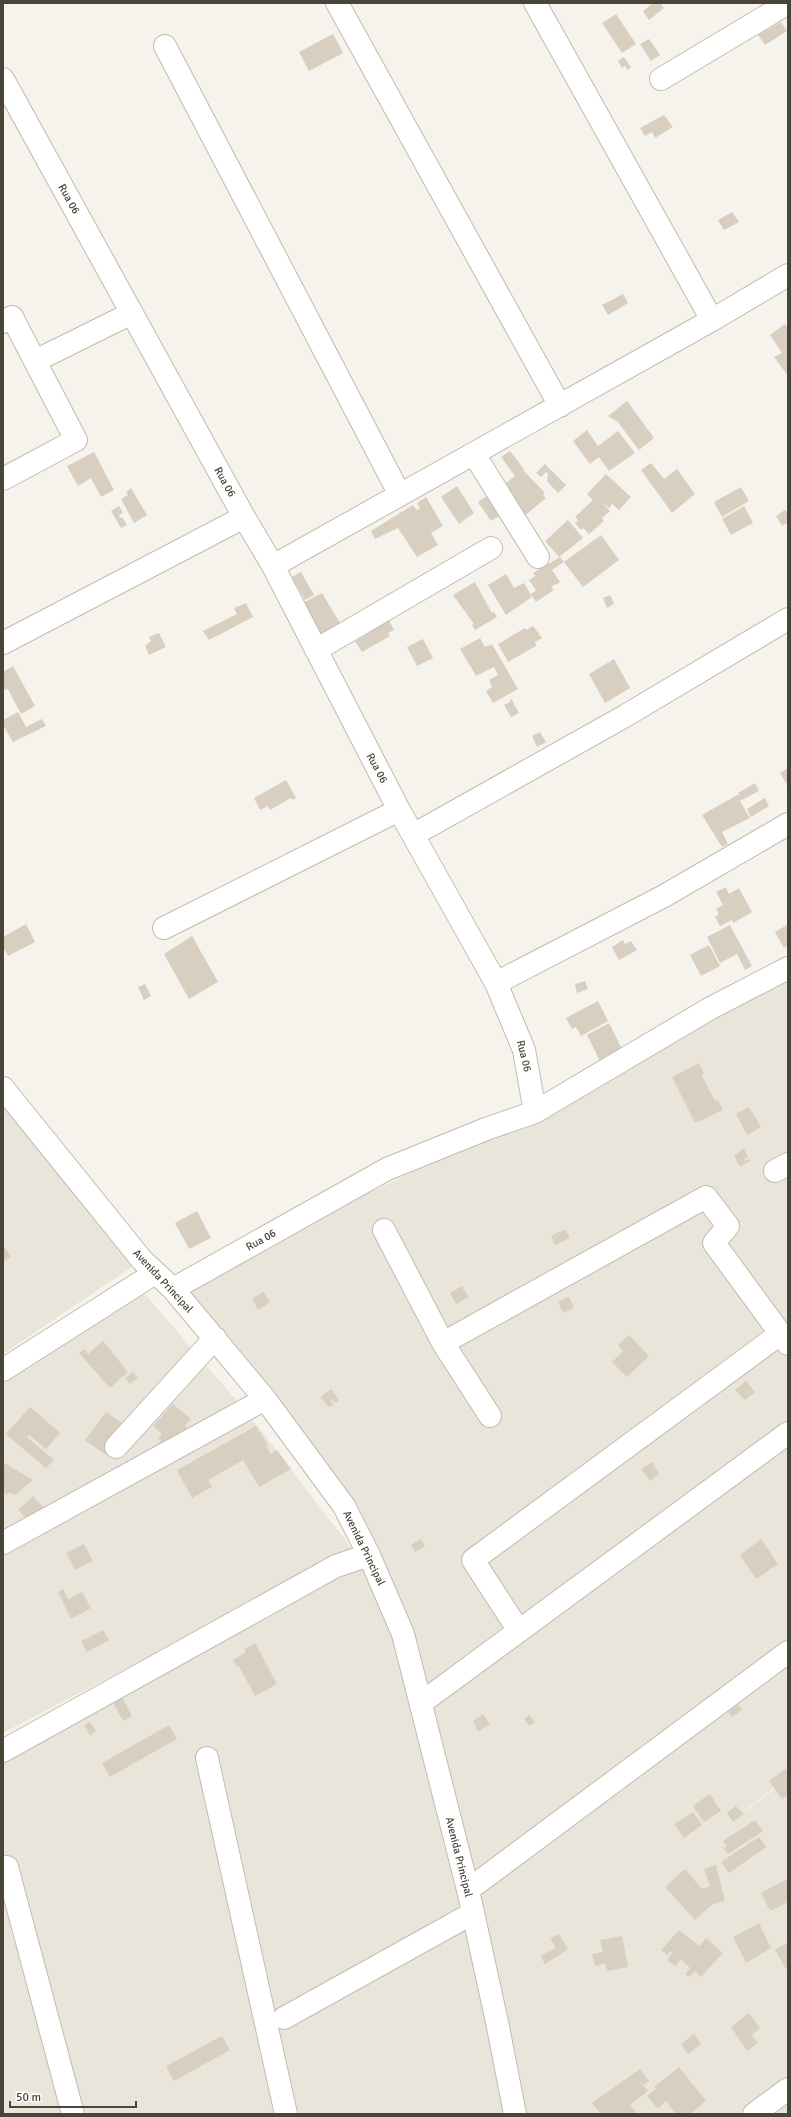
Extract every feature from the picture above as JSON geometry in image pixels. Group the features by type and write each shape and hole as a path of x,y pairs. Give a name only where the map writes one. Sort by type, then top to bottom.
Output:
{"street":[{"path":"337,3 560,406"},
{"path":"535,3 712,320"},
{"path":"661,79 788,3"},
{"path":"165,46 400,495"},
{"name":"Rua 06","path":"4,83 244,517 274,566 399,810 496,983 524,1050 535,1112 486,1129 387,1169 173,1289"},
{"path":"274,566 712,320 788,274"},
{"path":"35,361 132,313"},
{"path":"3,322 12,317 76,440 3,479"},
{"path":"474,454 538,557"},
{"path":"3,643 244,517"},
{"path":"316,650 492,548"},
{"path":"413,835 625,716 788,620"},
{"path":"164,928 399,810"},
{"path":"496,983 664,896 788,824"},
{"path":"535,1112 709,1009 788,968"},
{"name":"Avenida Principal","path":"3,1088 142,1260 173,1289 265,1399 344,1506 369,1555 403,1634 468,1890 492,1995 515,2114"},
{"path":"442,1343 706,1197 728,1226 714,1243 784,1339 472,1560 519,1631"},
{"path":"384,1230 442,1343 490,1416"},
{"path":"3,1370 155,1273"},
{"path":"116,1447 215,1338"},
{"path":"3,1544 265,1399"},
{"path":"421,1703 788,1433"},
{"path":"3,1751 336,1566 369,1555"},
{"path":"468,1890 788,1652"},
{"path":"207,1758 286,2114"},
{"path":"7,1867 73,2114"},
{"path":"284,2018 473,1913"},
{"path":"754,2114 788,2089"}],"shaded area":[{"path":"788,974 788,1778 700,1843 788,1780 788,2114 3,2114 3,1751 365,1557 355,1529 173,1289 535,1112"},
{"path":"3,1088 142,1260 3,1354"},
{"path":"145,1294 253,1420 353,1550 3,1733 3,1369"}],"building":[{"path":"653,3 660,3 664,8 649,20 643,11"},
{"path":"616,14 636,44 622,53 602,23"},
{"path":"781,22 787,31 765,45 758,35"},
{"path":"333,34 343,53 309,71 299,52"},
{"path":"649,39 660,55 651,61 640,44"},
{"path":"624,57 631,67 628,70 625,66 622,68 618,61"},
{"path":"664,115 673,127 655,138 652,132 645,136 640,128"},
{"path":"732,212 739,222 724,230 718,220"},
{"path":"623,294 628,303 608,315 602,305"},
{"path":"785,324 788,329 788,376 774,357 782,353 770,335"},
{"path":"627,401 654,438 639,450 618,422 608,416"},
{"path":"587,430 598,446 618,431 635,453 609,471 599,457 590,464 573,441"},
{"path":"510,451 524,469 523,470 545,493 543,495 546,498 523,517 500,488 515,476 501,457"},
{"path":"94,452 114,490 101,497 91,478 78,486 67,466"},
{"path":"651,463 664,479 677,469 695,494 672,513 641,470"},
{"path":"545,464 566,485 558,493 547,481 548,474 546,472 541,477 536,473"},
{"path":"606,474 631,497 619,510 612,504 609,508 601,501 610,511 602,518 604,521 589,534 583,528 581,530 575,523 578,520 575,517 593,500 587,494"},
{"path":"457,486 474,513 459,524 441,497"},
{"path":"741,487 749,501 722,517 714,502"},
{"path":"131,488 147,515 134,523 121,499 128,495 126,492"},
{"path":"491,493 504,513 491,521 478,502"},
{"path":"426,497 443,526 431,533 438,545 417,557 398,528 375,539 371,531 413,505 417,510 420,508 417,503"},
{"path":"119,506 123,513 119,515 120,518 122,517 127,525 121,528 111,511"},
{"path":"744,506 753,523 731,535 722,519"},
{"path":"785,510 788,514 788,522 782,526 776,516"},
{"path":"568,520 583,538 559,557 545,541"},
{"path":"601,535 619,560 583,587 564,562"},
{"path":"560,557 564,562 552,570 560,582 551,587 554,590 536,602 531,594 536,590 529,580 535,576 533,573"},
{"path":"301,572 314,595 305,600 292,577"},
{"path":"506,574 514,588 524,583 532,597 506,615 488,585"},
{"path":"475,582 492,613 494,612 497,617 475,630 472,625 474,624 453,595"},
{"path":"322,593 340,623 319,635 303,603"},
{"path":"610,595 614,604 607,608 603,598"},
{"path":"246,603 253,617 209,640 203,631 237,614 234,608"},
{"path":"388,618 394,630 388,633 390,636 362,652 355,641 366,635 364,632"},
{"path":"533,626 542,638 535,642 536,646 508,662 498,644 525,628 526,630"},
{"path":"159,633 166,647 149,655 145,646 151,641 149,637"},
{"path":"480,638 485,647 492,644 518,689 493,703 486,691 492,687 489,680 498,675 494,667 476,676 460,649"},
{"path":"423,639 433,658 417,666 407,647"},
{"path":"614,659 630,688 605,703 589,674"},
{"path":"13,666 35,706 21,714 8,689 5,690 3,686 3,672"},
{"path":"511,698 519,713 511,717 504,705 510,702"},
{"path":"18,712 26,727 42,719 46,726 13,742 3,725 3,720"},
{"path":"540,732 546,742 537,747 532,736"},
{"path":"788,768 788,786 780,773"},
{"path":"286,780 296,798 292,800 291,798 270,810 268,806 260,810 254,798"},
{"path":"755,783 759,791 740,801 750,818 722,832 728,844 722,847 702,815 739,795 738,793"},
{"path":"765,798 769,806 751,817 747,809"},
{"path":"726,887 729,894 739,888 752,912 733,923 732,920 720,926 715,917 719,914 716,909 723,905 716,892"},
{"path":"26,924 35,942 8,956 3,947 3,937"},
{"path":"730,925 752,966 745,970 737,954 720,963 707,937"},
{"path":"787,925 788,945 784,948 775,932"},
{"path":"192,936 218,982 189,999 164,954"},
{"path":"623,940 625,944 631,941 637,950 619,960 612,947"},
{"path":"709,945 720,966 701,976 690,955"},
{"path":"585,981 588,989 577,993 575,984"},
{"path":"145,984 151,996 144,1000 138,987"},
{"path":"598,1001 608,1021 581,1036 576,1027 572,1029 566,1018"},
{"path":"609,1023 622,1049 600,1061 587,1035"},
{"path":"699,1063 704,1073 702,1076 715,1101 718,1100 723,1110 695,1123 672,1077"},
{"path":"749,1107 761,1127 747,1135 736,1114"},
{"path":"744,1148 748,1157 744,1160 749,1159 750,1161 740,1167 734,1156"},
{"path":"197,1211 211,1238 189,1249 175,1223"},
{"path":"565,1229 570,1238 555,1245 551,1236"},
{"path":"3,1245 11,1257 3,1262"},
{"path":"462,1286 469,1297 456,1304 450,1293"},
{"path":"263,1292 270,1302 258,1310 252,1299"},
{"path":"569,1297 574,1308 563,1313 558,1302"},
{"path":"629,1335 649,1356 627,1377 612,1362 623,1351 618,1345"},
{"path":"103,1341 128,1372 110,1388 79,1353 84,1349 88,1354"},
{"path":"133,1372 138,1378 130,1384 125,1378"},
{"path":"746,1381 755,1392 745,1400 735,1390"},
{"path":"331,1389 339,1400 335,1403 332,1399 330,1400 334,1405 329,1407 320,1397"},
{"path":"173,1404 191,1419 185,1426 194,1433 155,1447 161,1441 158,1438 162,1434 153,1426"},
{"path":"30,1407 60,1433 46,1449 29,1435 27,1437 54,1460 46,1468 6,1434"},
{"path":"106,1412 128,1427 106,1455 85,1440"},
{"path":"256,1426 268,1445 266,1447 271,1454 277,1450 291,1469 259,1487 243,1460 208,1480 212,1487 192,1498 177,1470"},
{"path":"3,1462 33,1480 15,1495 9,1492 7,1495 3,1492 5,1488 3,1487"},
{"path":"652,1462 659,1474 650,1481 641,1469"},
{"path":"33,1496 44,1508 30,1522 18,1510"},
{"path":"421,1539 425,1546 415,1552 411,1545"},
{"path":"761,1539 778,1564 756,1579 740,1555"},
{"path":"84,1544 93,1561 75,1570 66,1553"},
{"path":"63,1589 68,1599 82,1592 91,1608 71,1619 58,1592"},
{"path":"103,1630 109,1640 87,1652 81,1641"},
{"path":"255,1643 277,1684 255,1696 239,1666 237,1667 233,1660 246,1652 244,1649"},
{"path":"121,1695 132,1716 123,1721 112,1701"},
{"path":"738,1705 742,1710 732,1717 728,1712"},
{"path":"483,1714 490,1724 478,1732 473,1721"},
{"path":"529,1715 535,1722 529,1726 524,1719"},
{"path":"90,1722 96,1731 90,1736 84,1725"},
{"path":"169,1725 177,1739 110,1777 102,1763"},
{"path":"785,1769 788,1773 788,1795 782,1799 769,1781"},
{"path":"710,1794 721,1811 704,1822 693,1806"},
{"path":"736,1806 744,1814 733,1822 727,1813"},
{"path":"693,1812 702,1825 684,1838 674,1824"},
{"path":"755,1820 763,1831 728,1854 724,1848 727,1846 723,1841"},
{"path":"759,1837 766,1847 729,1873 721,1862"},
{"path":"716,1865 725,1901 713,1904 695,1920 665,1887 685,1869 702,1889 710,1886 704,1869"},
{"path":"787,1879 788,1902 770,1911 761,1893"},
{"path":"759,1923 771,1948 746,1963 733,1937"},
{"path":"679,1930 699,1946 706,1938 723,1953 701,1977 695,1971 689,1977 685,1974 690,1968 681,1959 675,1966 667,1960 672,1953 671,1951 667,1955 661,1950"},
{"path":"559,1934 568,1949 545,1964 540,1956 556,1948 550,1938"},
{"path":"622,1936 628,1967 607,1971 605,1963 595,1966 592,1954 603,1952 600,1940"},
{"path":"788,1942 788,1968 786,1969 775,1950"},
{"path":"749,2013 760,2028 752,2035 758,2043 747,2051 731,2027"},
{"path":"694,2034 701,2044 688,2054 681,2044"},
{"path":"222,2036 230,2050 174,2081 166,2066"},
{"path":"679,2067 706,2101 690,2114 676,2114 666,2101 658,2109 647,2096 656,2089 654,2087"},
{"path":"640,2069 649,2081 644,2085 642,2082 641,2083 648,2091 630,2105 636,2112 633,2114 601,2114 592,2103"}]}
